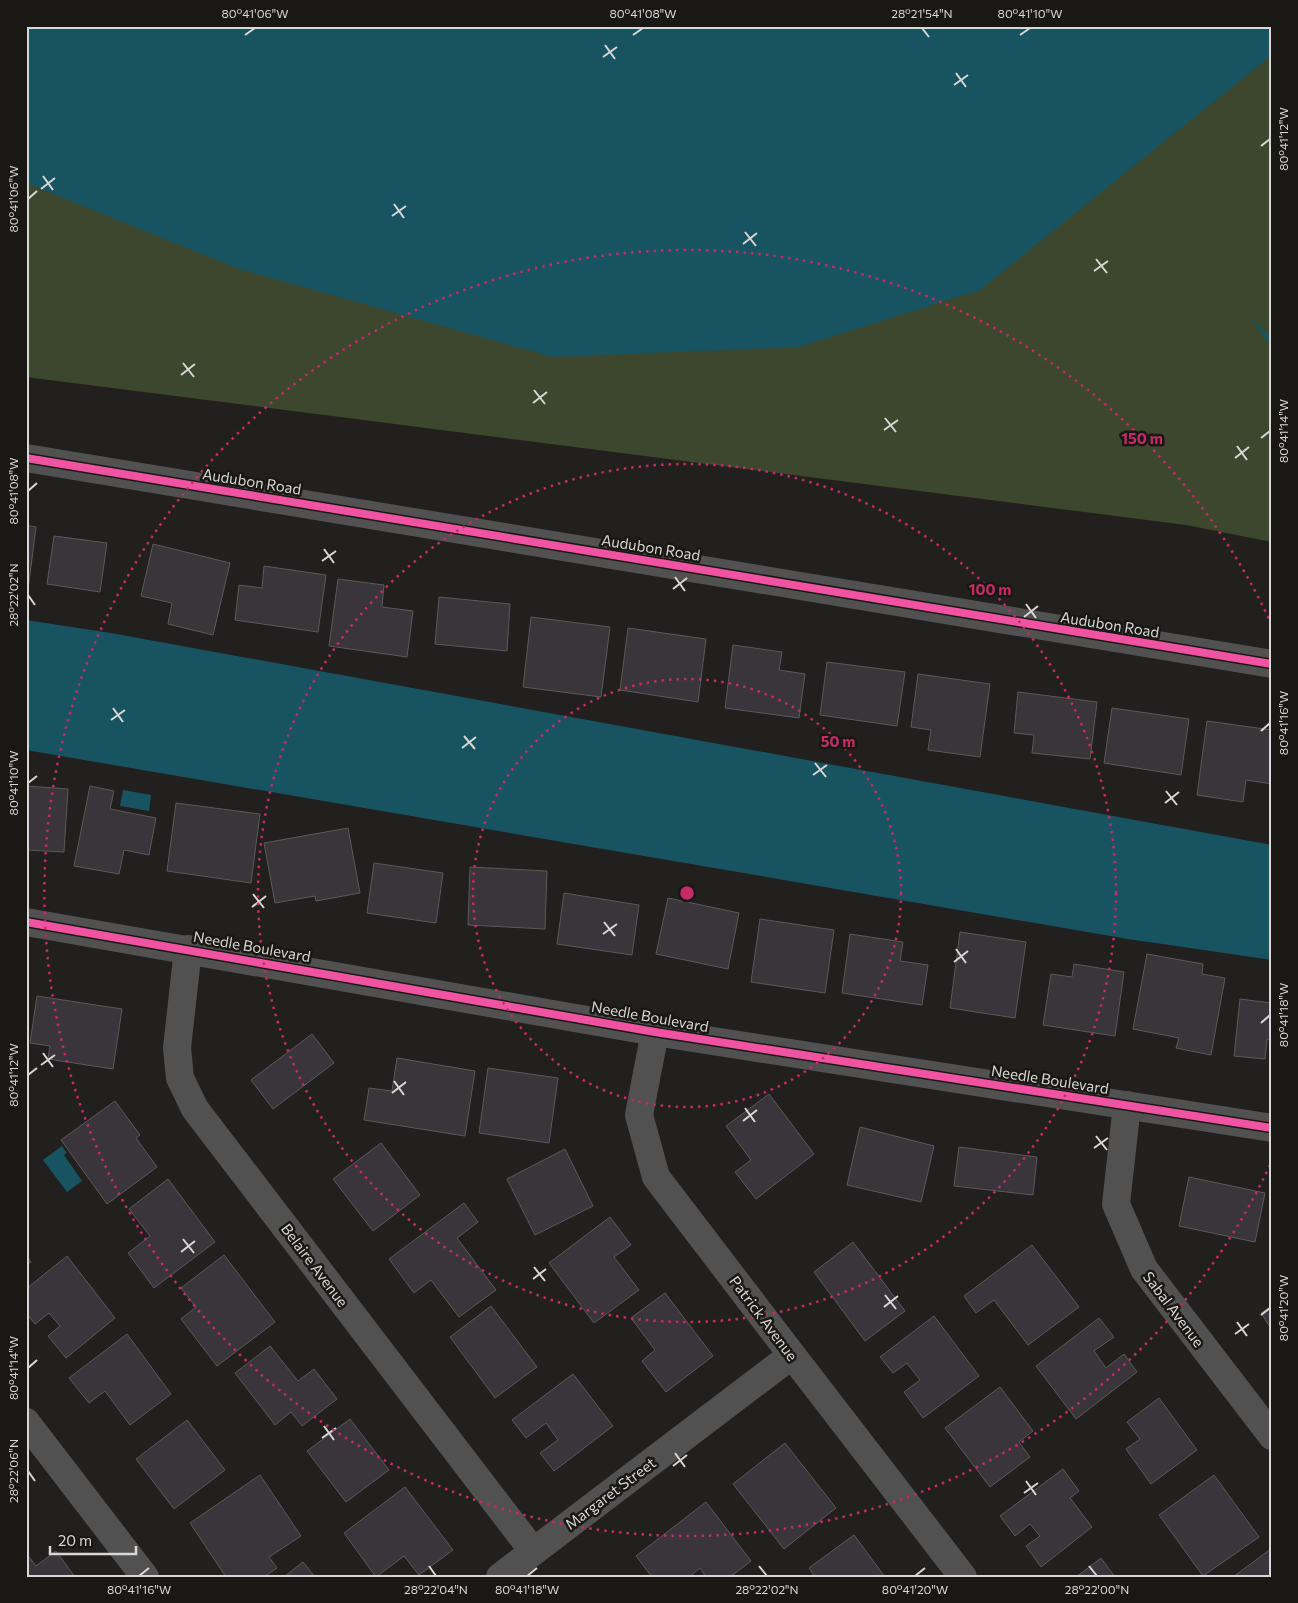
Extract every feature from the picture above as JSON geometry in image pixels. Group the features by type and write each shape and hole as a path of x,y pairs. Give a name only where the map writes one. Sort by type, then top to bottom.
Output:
{"street":[{"name":"Audubon Road","path":"26,458 1272,664"},
{"name":"Needle Boulevard","path":"26,922 655,1032 1272,1128"},
{"name":"Belaire Avenue","path":"188,949 177,1048 180,1078 195,1109 533,1551"},
{"name":"Patrick Avenue","path":"655,1032 639,1115 656,1176 963,1577"},
{"name":"Sabal Avenue","path":"1127,1105 1116,1204 1144,1270 1272,1436"},
{"name":"Margaret Street","path":"500,1577 792,1355"},
{"path":"26,1422 145,1577"}],"green space":[{"path":"26,26 1272,26 1272,542 1186,525 26,377"}],"water":[{"path":"26,26 1272,26 1272,55 980,290 799,347 553,357 239,269 26,183"},
{"path":"1250,317 1272,338 1272,348"},
{"path":"26,620 111,633 1272,845 1272,960 1128,939 26,750"},
{"path":"123,790 151,795 149,811 120,806"},
{"path":"62,1146 67,1153 64,1155 82,1181 67,1192 43,1160"}],"building":[{"path":"26,525 36,527 27,598 26,598"},
{"path":"54,536 107,543 100,592 47,584"},
{"path":"153,544 230,563 213,635 168,624 172,603 141,596"},
{"path":"264,566 326,575 318,632 235,620 239,585 262,588"},
{"path":"338,579 384,585 382,607 413,611 407,657 329,646"},
{"path":"439,597 510,604 507,651 435,644"},
{"path":"531,617 610,627 601,697 523,687"},
{"path":"628,628 706,639 698,702 620,690"},
{"path":"733,645 782,652 779,670 805,674 799,718 725,708"},
{"path":"827,662 905,672 897,726 820,715"},
{"path":"918,674 990,684 980,757 928,750 931,730 911,727"},
{"path":"1018,692 1097,702 1090,759 1032,753 1034,735 1014,733"},
{"path":"1112,708 1189,719 1181,775 1104,763"},
{"path":"1207,721 1272,730 1272,784 1246,780 1243,802 1197,795"},
{"path":"26,786 68,789 64,852 26,850"},
{"path":"90,786 114,791 110,809 156,818 149,855 124,850 119,874 74,866"},
{"path":"176,803 260,814 251,883 167,871"},
{"path":"348,828 360,893 316,901 315,896 275,903 264,843"},
{"path":"374,863 443,873 436,923 367,913"},
{"path":"470,867 547,871 545,929 468,925"},
{"path":"564,893 639,905 632,955 557,944"},
{"path":"668,898 739,913 728,969 656,954"},
{"path":"760,919 834,930 825,993 751,982"},
{"path":"960,932 1026,942 1015,1018 950,1008"},
{"path":"850,934 903,942 900,961 928,965 922,1005 842,993"},
{"path":"1147,954 1203,964 1202,974 1225,978 1211,1055 1176,1048 1179,1038 1133,1029"},
{"path":"1074,964 1124,972 1115,1036 1043,1025 1051,974 1072,977"},
{"path":"37,996 122,1009 113,1069 48,1059 50,1046 30,1043"},
{"path":"1240,999 1272,1003 1272,1040 1267,1039 1265,1059 1234,1056"},
{"path":"312,1034 334,1063 273,1109 251,1080"},
{"path":"397,1058 475,1071 465,1136 364,1120 369,1088 392,1091"},
{"path":"488,1068 558,1078 549,1143 479,1133"},
{"path":"769,1094 814,1154 756,1199 735,1172 751,1160 726,1126"},
{"path":"115,1101 140,1135 136,1138 157,1167 107,1204 61,1140"},
{"path":"860,1127 934,1146 921,1202 847,1185"},
{"path":"381,1143 420,1195 373,1231 333,1179"},
{"path":"959,1147 1037,1157 1033,1195 954,1186"},
{"path":"565,1149 593,1206 535,1235 507,1179"},
{"path":"1189,1177 1265,1193 1255,1242 1179,1226"},
{"path":"168,1179 215,1242 154,1288 128,1253 150,1236 129,1209"},
{"path":"464,1203 478,1222 457,1238 496,1290 459,1317 431,1280 414,1293 389,1259"},
{"path":"610,1217 631,1245 614,1257 639,1290 594,1323 549,1263"},
{"path":"853,1242 905,1311 865,1341 814,1272"},
{"path":"1032,1245 1079,1307 1028,1345 994,1300 976,1313 964,1296"},
{"path":"26,1255 31,1262 26,1265"},
{"path":"224,1255 275,1322 217,1366 181,1319 196,1307 181,1288"},
{"path":"67,1256 115,1318 66,1358 48,1336 60,1326 49,1313 35,1324 26,1313 26,1289"},
{"path":"665,1293 713,1356 666,1392 642,1361 655,1350 631,1318"},
{"path":"491,1306 537,1367 495,1398 450,1337"},
{"path":"1272,1306 1272,1330 1261,1313"},
{"path":"934,1316 979,1376 923,1418 904,1392 920,1380 907,1363 893,1373 880,1357"},
{"path":"1099,1318 1114,1337 1094,1351 1106,1368 1124,1354 1137,1372 1076,1419 1036,1366"},
{"path":"127,1334 171,1394 130,1425 105,1391 89,1403 69,1378"},
{"path":"270,1346 298,1381 314,1369 337,1399 302,1426 291,1412 275,1425 235,1373"},
{"path":"573,1374 613,1426 554,1471 540,1453 558,1440 546,1423 526,1438 512,1420"},
{"path":"1000,1387 1033,1431 1019,1442 1030,1457 990,1487 945,1428"},
{"path":"1159,1398 1197,1450 1151,1484 1126,1449 1140,1439 1127,1422"},
{"path":"350,1419 389,1470 346,1502 307,1451"},
{"path":"187,1420 225,1470 174,1509 136,1459"},
{"path":"785,1443 836,1508 784,1549 733,1484"},
{"path":"1063,1469 1079,1491 1070,1498 1092,1527 1041,1567 1026,1546 1040,1536 1030,1524 1015,1536 1000,1516"},
{"path":"260,1475 301,1536 269,1557 277,1568 264,1577 226,1577 190,1523"},
{"path":"1214,1475 1259,1537 1203,1576 1159,1515"},
{"path":"405,1487 453,1550 419,1575 404,1556 376,1577 344,1533"},
{"path":"706,1502 751,1561 730,1577 706,1577 700,1568 689,1577 652,1577 636,1556"},
{"path":"854,1535 885,1577 815,1577 809,1568"},
{"path":"1272,1548 1272,1577 1233,1577"},
{"path":"56,1551 75,1577 26,1577 26,1553 36,1566"},
{"path":"1101,1558 1115,1577 1076,1577"},
{"path":"303,1562 315,1577 284,1577"}],"cycle path":[{"path":"26,458 1272,664"},
{"path":"26,922 655,1032 1272,1128"}]}
